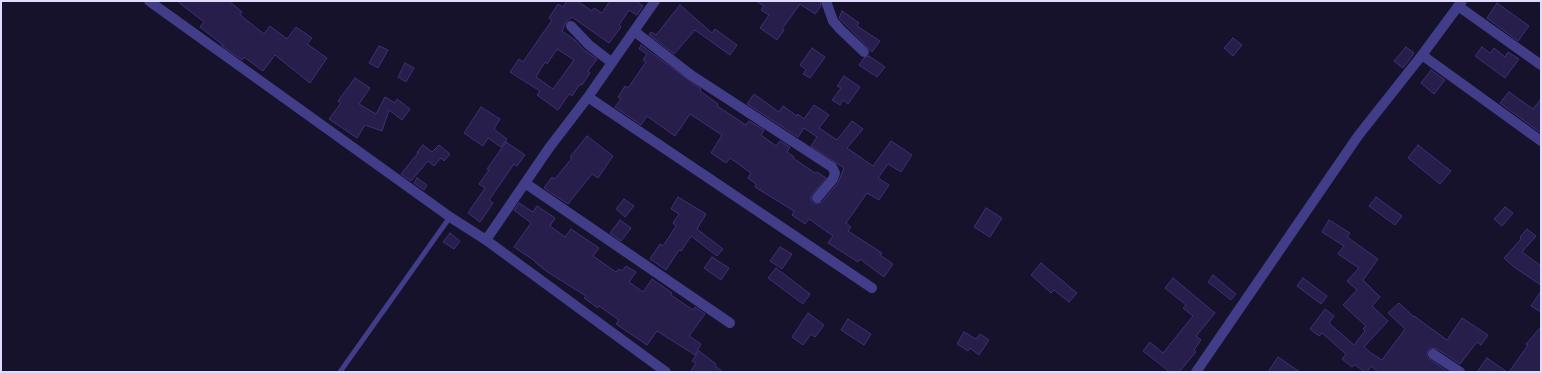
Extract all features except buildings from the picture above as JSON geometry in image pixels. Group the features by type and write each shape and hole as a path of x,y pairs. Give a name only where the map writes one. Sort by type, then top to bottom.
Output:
{"street":[{"path":"149,1 450,217 486,240 666,372"},
{"path":"486,240 548,148 588,97 655,1"},
{"path":"826,1 833,21 864,52"},
{"path":"1196,372 1358,136 1422,55 1460,3 1541,65"},
{"path":"571,26 584,40 611,62"},
{"path":"634,31 691,75 832,167 835,173 817,198"},
{"path":"1422,55 1541,141"},
{"path":"588,97 872,288"},
{"path":"525,183 730,323"},
{"path":"1433,354 1460,372"}],"lane":[{"path":"340,372 450,217"}]}
